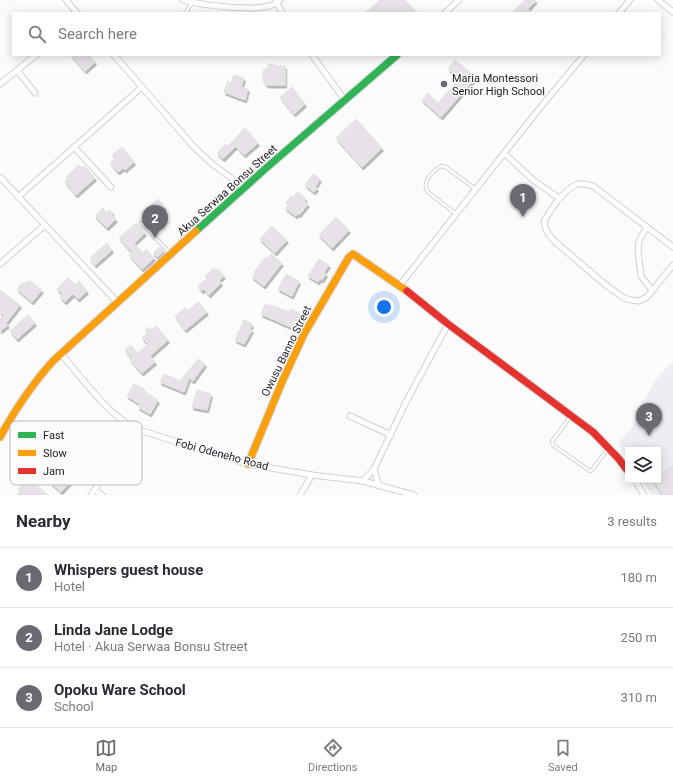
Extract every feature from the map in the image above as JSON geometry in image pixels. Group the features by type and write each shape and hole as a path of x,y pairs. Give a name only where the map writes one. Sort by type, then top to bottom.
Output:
{"street":[{"path":"66,0 76,12"},
{"path":"183,0 220,6 260,7 271,5 277,1 282,12"},
{"path":"446,12 459,0"},
{"path":"620,12 630,0"},
{"path":"658,0 673,12"},
{"path":"0,84 35,56"},
{"path":"115,56 194,146 214,165 244,188"},
{"path":"313,56 344,99"},
{"name":"Akua Serwaa Bonsu Street","path":"0,437 26,393 39,376 61,354 244,188 344,99 396,56"},
{"path":"583,56 504,153 400,285 448,324 593,432 625,468"},
{"path":"17,70 35,93"},
{"path":"18,197 142,87"},
{"path":"74,147 111,187"},
{"path":"504,153 532,179 560,199"},
{"path":"0,178 118,303"},
{"path":"673,247 593,186 584,184 573,186 560,199 544,221 546,230 553,240 607,286 624,298 639,301 652,290 673,265"},
{"path":"0,264 45,225"},
{"path":"647,227 639,241 638,250 641,276 652,290"},
{"name":"Owusu Banno Street","path":"248,464 276,396 304,335 329,289 349,257 353,254 400,285"},
{"path":"363,481 374,469 406,402 448,324"},
{"name":"Fobi Odeneho Road","path":"61,354 109,409 123,421"},
{"path":"350,416 391,435"},
{"name":"Fobi Odeneho Road","path":"142,431 248,464 312,475 363,481 414,495"},
{"path":"374,469 379,486"},
{"path":"300,495 312,475"},
{"path":"637,483 644,495"},
{"path":"91,495 98,485"},
{"path":"95,490 102,495"}],"lane":[{"path":"185,12 193,2"},
{"path":"456,214 428,192 425,187 425,182 436,169 441,166 446,167 475,190"},
{"path":"141,223 171,255"},
{"path":"572,416 553,440 553,445 590,471 608,448"}],"shaded area":[{"path":"673,361 673,495 652,495 644,483 661,483 661,447 625,447 625,454 618,443 632,428 640,406 657,378"}],"building":[{"path":"380,0 405,0 417,12 366,12"},
{"path":"525,0 536,0 528,9 531,12 513,12"},
{"path":"72,56 90,56 95,62 85,71"},
{"path":"455,60 476,77 441,117 422,100 428,93 438,103 459,79 448,69"},
{"path":"268,64 285,66 285,85 265,84 265,81 263,81 263,69 268,69"},
{"path":"234,75 244,78 241,87 248,89 245,100 224,92 228,81 231,83"},
{"path":"292,87 305,104 294,114 280,97"},
{"path":"356,119 382,148 362,167 336,138"},
{"path":"245,128 258,143 244,155 236,146 223,159 217,153 226,144 228,146"},
{"path":"122,147 134,162 125,170 123,168 118,172 110,163 115,158 112,155"},
{"path":"79,165 82,168 84,166 95,178 76,195 65,182 68,179 66,177"},
{"path":"313,174 320,179 314,192 305,185"},
{"path":"298,192 306,199 304,201 308,204 299,215 298,213 296,216 285,208 288,205 286,203 291,196 293,197"},
{"path":"158,199 165,207 152,218 145,210"},
{"path":"103,208 107,212 109,210 113,213 111,215 116,219 107,228 95,216"},
{"path":"336,217 349,230 332,248 319,235"},
{"path":"136,223 145,233 134,243 143,253 146,249 154,258 142,269 129,255 132,252 119,238"},
{"path":"272,226 287,240 275,253 260,239"},
{"path":"107,243 112,250 95,265 90,258"},
{"path":"160,247 164,251 157,257 153,253"},
{"path":"271,254 282,263 264,286 252,277 256,273 254,272 266,257 268,258"},
{"path":"319,259 329,265 324,272 326,274 322,280 320,279 318,282 308,276"},
{"path":"214,268 216,271 218,269 224,276 219,280 221,283 209,295 204,289 202,291 198,286 207,278 205,276"},
{"path":"286,274 299,281 292,296 278,289"},
{"path":"68,278 75,285 79,281 87,291 78,299 73,294 65,302 60,297 63,295 57,289"},
{"path":"30,281 42,290 32,302 17,289 22,283 24,284"},
{"path":"0,290 20,305 6,323 8,325 0,331 0,319 4,315 0,312"},
{"path":"198,302 207,312 185,330 175,316 185,308 187,311"},
{"path":"265,304 289,312 290,309 300,313 293,328 261,314"},
{"path":"28,315 35,323 17,339 10,331"},
{"path":"244,320 252,324 250,329 252,330 244,344 235,340"},
{"path":"156,326 168,340 150,356 155,362 142,373 130,360 132,358 125,350 131,345 138,353 148,344 142,338 148,333 145,330 149,327 151,330"},
{"path":"198,359 205,364 193,381 189,378 184,392 160,382 164,374 180,381"},
{"path":"134,384 144,389 143,391 158,400 150,414 138,407 140,404 127,396"},
{"path":"197,390 211,394 207,410 192,407"},
{"path":"673,465 673,495 663,495 654,483 661,483 661,474"},
{"path":"22,485 36,485 48,495 17,495 20,491 18,489"},
{"path":"53,485 68,485 61,492"}],"traffic: fast":[{"path":"196,231 396,56"}],"traffic: slow":[{"path":"0,437 24,398 53,361 196,231"},
{"path":"248,464 282,382 304,334 349,257 353,254 407,291"}],"traffic: jam":[{"path":"407,291 448,324 593,432 625,467"}],"place":[{"name":"Maria Montessori Senior High School","path":"444,84"},
{"name":"Whispers guest house","path":"523,217"},
{"name":"Linda Jane Lodge","path":"155,238"},
{"name":"Opoku Ware School","path":"649,436"}]}
